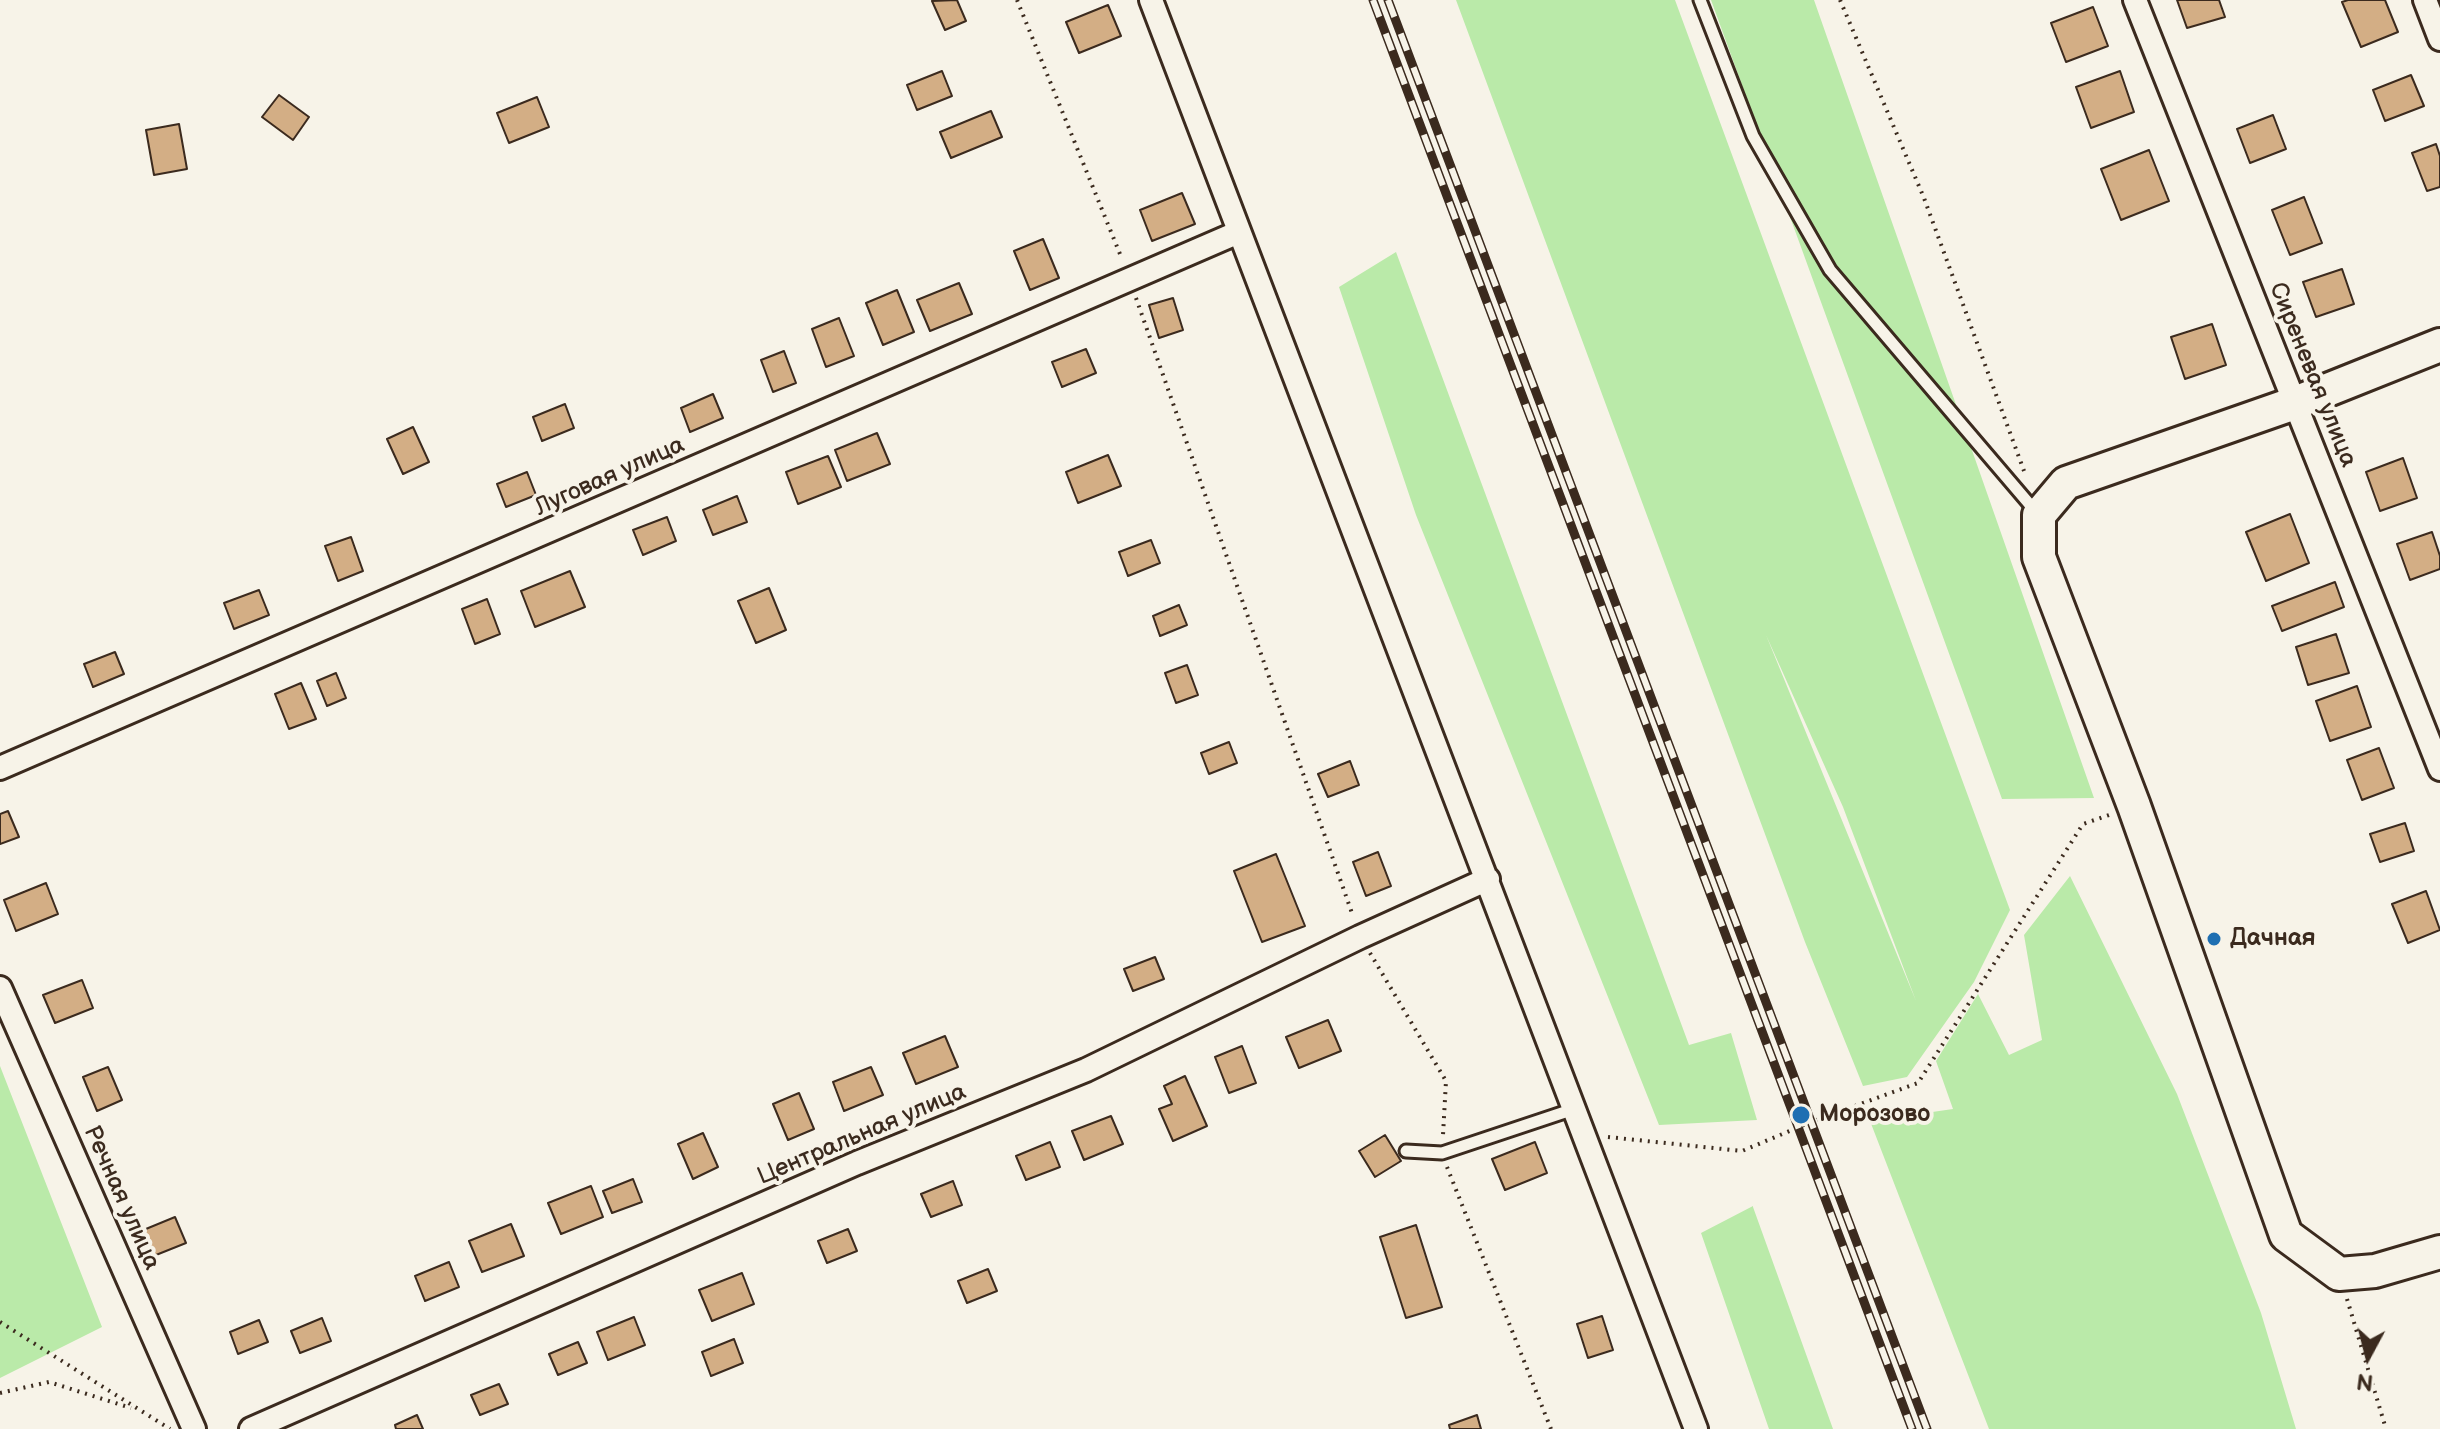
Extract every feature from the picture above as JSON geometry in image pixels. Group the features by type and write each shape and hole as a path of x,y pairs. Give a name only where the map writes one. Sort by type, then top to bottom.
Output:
{"street":[{"path":"1151,0 1696,1429"},
{"name":"Сиреневая улица","path":"2135,0 2440,769"},
{"path":"2425,0 2440,39"},
{"name":"Луговая улица","path":"0,768 1239,232"},
{"path":"2440,345 2295,403 2066,483 2039,515 2039,557 2134,806 2286,1235 2339,1274 2375,1271 2440,1252"},
{"name":"Центральная улица","path":"251,1429 857,1163 1086,1070 1360,937 1488,879"},
{"name":"Речная улица","path":"0,988 194,1429"}],"lane":[{"path":"1700,0 1753,136 1830,270 2039,515"},
{"path":"1406,1151 1442,1153 1575,1108"}],"path":[{"path":"1017,0 1130,279 1360,937 1446,1081 1442,1153 1551,1429"},
{"path":"1840,0 1924,198 2026,477"},
{"path":"1585,1134 1742,1151 1918,1083 2083,824 2134,806"},
{"path":"2339,1274 2386,1429"},
{"path":"0,1322 168,1429"},
{"path":"0,1393 49,1382 126,1405 168,1429"}],"green space":[{"path":"1456,0 1675,0 2010,910 1974,982 1907,1077 1863,1086 1805,942","holes":["1766,635 1843,807 1916,1001"]},
{"path":"1711,0 1814,0 2094,798 2002,799"},
{"path":"1396,252 1689,1045 1731,1033 1757,1120 1659,1125 1416,515 1339,287"},
{"path":"2070,876 2177,1094 2261,1313 2296,1429 1989,1429 1870,1121 1953,1109 1936,1061 1978,994 2009,1055 2042,1040 2024,935"},
{"path":"0,1066 102,1327 0,1378"},
{"path":"1753,1206 1833,1429 1769,1429 1701,1233"}],"building":[{"path":"957,0 966,21 945,30 932,1"},
{"path":"2177,0 2219,0 2225,17 2187,28"},
{"path":"2385,0 2398,32 2361,47 2342,2"},
{"path":"1108,5 1121,36 1079,53 1066,22"},
{"path":"2093,7 2108,46 2066,62 2051,23"},
{"path":"942,71 952,96 917,110 907,85"},
{"path":"2120,71 2134,112 2091,128 2076,87"},
{"path":"2411,75 2424,106 2385,121 2373,90"},
{"path":"279,95 309,117 293,140 262,117"},
{"path":"537,97 549,127 509,143 497,113"},
{"path":"991,111 1002,137 951,158 940,132"},
{"path":"2273,115 2286,149 2250,163 2237,129"},
{"path":"179,124 187,169 154,175 146,130"},
{"path":"2436,144 2440,156 2440,187 2427,191 2412,153"},
{"path":"2149,150 2169,201 2121,220 2101,169"},
{"path":"1182,193 1195,224 1152,241 1140,210"},
{"path":"2304,197 2322,243 2290,255 2272,210"},
{"path":"1043,239 1059,278 1030,290 1014,251"},
{"path":"2342,269 2354,304 2316,317 2303,282"},
{"path":"959,283 972,314 930,331 917,300"},
{"path":"897,290 914,332 883,345 866,303"},
{"path":"1173,298 1183,330 1159,338 1149,305"},
{"path":"839,318 854,356 826,367 812,329"},
{"path":"2212,324 2226,365 2185,379 2171,337"},
{"path":"1086,349 1096,373 1062,387 1052,362"},
{"path":"784,351 796,383 773,392 761,360"},
{"path":"713,394 723,418 690,432 681,408"},
{"path":"565,404 574,428 542,441 533,417"},
{"path":"413,427 429,462 403,474 387,439"},
{"path":"877,433 890,464 847,481 835,450"},
{"path":"1108,455 1121,486 1078,503 1066,472"},
{"path":"828,456 841,487 798,504 786,472"},
{"path":"2403,458 2417,498 2380,511 2366,472"},
{"path":"527,472 536,495 506,507 497,484"},
{"path":"737,496 747,522 713,535 703,510"},
{"path":"2290,514 2309,563 2266,581 2246,532"},
{"path":"667,517 676,541 643,555 633,530"},
{"path":"2432,532 2440,556 2440,569 2410,580 2397,544"},
{"path":"351,537 363,571 338,581 325,546"},
{"path":"1151,540 1160,563 1128,576 1119,552"},
{"path":"570,571 585,607 535,627 521,591"},
{"path":"2335,582 2344,607 2282,631 2272,606"},
{"path":"769,588 786,630 756,643 738,601"},
{"path":"259,590 269,615 234,629 224,603"},
{"path":"487,599 500,634 475,644 462,609"},
{"path":"1179,605 1187,625 1160,636 1153,616"},
{"path":"2336,634 2349,673 2308,685 2296,647"},
{"path":"115,652 124,674 93,687 84,664"},
{"path":"1187,665 1198,695 1176,703 1165,673"},
{"path":"336,673 346,698 327,706 317,681"},
{"path":"301,683 316,719 289,729 275,694"},
{"path":"2357,686 2371,727 2330,741 2316,701"},
{"path":"1229,742 1237,763 1209,774 1201,753"},
{"path":"2379,748 2394,788 2362,800 2347,760"},
{"path":"1350,761 1359,785 1328,797 1318,774"},
{"path":"8,811 19,837 0,844 0,814"},
{"path":"2405,823 2414,851 2380,862 2370,834"},
{"path":"1378,852 1391,886 1366,896 1353,862"},
{"path":"1276,854 1305,926 1262,942 1234,871"},
{"path":"46,883 58,914 16,931 4,900"},
{"path":"2426,891 2440,930 2408,943 2392,904"},
{"path":"1155,957 1164,979 1133,991 1124,969"},
{"path":"82,980 93,1008 55,1023 43,995"},
{"path":"1328,1020 1341,1051 1299,1068 1286,1037"},
{"path":"945,1036 958,1067 916,1084 903,1053"},
{"path":"1242,1046 1256,1083 1229,1093 1215,1057"},
{"path":"108,1067 122,1100 97,1111 83,1077"},
{"path":"871,1067 883,1095 844,1111 833,1082"},
{"path":"1185,1076 1207,1126 1173,1141 1159,1109 1172,1104 1164,1086"},
{"path":"799,1093 814,1129 788,1140 773,1104"},
{"path":"1111,1116 1123,1144 1084,1160 1072,1131"},
{"path":"703,1133 718,1167 693,1179 678,1144"},
{"path":"1385,1135 1401,1161 1375,1177 1359,1151"},
{"path":"1050,1142 1060,1167 1026,1180 1016,1156"},
{"path":"1535,1142 1547,1173 1505,1190 1492,1159"},
{"path":"633,1179 642,1202 612,1213 603,1191"},
{"path":"953,1181 962,1205 931,1217 921,1194"},
{"path":"591,1186 603,1217 561,1234 548,1203"},
{"path":"175,1217 186,1243 151,1257 141,1231"},
{"path":"511,1224 524,1256 482,1272 469,1241"},
{"path":"1416,1225 1442,1307 1406,1318 1380,1237"},
{"path":"848,1229 857,1251 827,1263 818,1241"},
{"path":"449,1262 459,1287 425,1301 415,1276"},
{"path":"988,1269 997,1291 967,1303 958,1281"},
{"path":"742,1273 754,1304 712,1321 699,1290"},
{"path":"1602,1316 1613,1350 1588,1358 1577,1324"},
{"path":"634,1317 645,1345 608,1360 597,1332"},
{"path":"322,1318 331,1341 300,1353 291,1331"},
{"path":"259,1320 268,1342 238,1354 230,1332"},
{"path":"734,1339 743,1363 711,1376 702,1352"},
{"path":"578,1342 587,1363 558,1375 549,1354"},
{"path":"499,1384 508,1404 480,1415 471,1395"},
{"path":"417,1415 423,1429 396,1429 395,1425"},
{"path":"1477,1415 1481,1429 1450,1429 1449,1425"}],"railway":[{"path":"1373,0 1912,1429"},
{"path":"1388,0 1927,1429"}],"place":[{"name":"Дачная","path":"2214,939"},
{"name":"Морозово","path":"1801,1115"}]}
